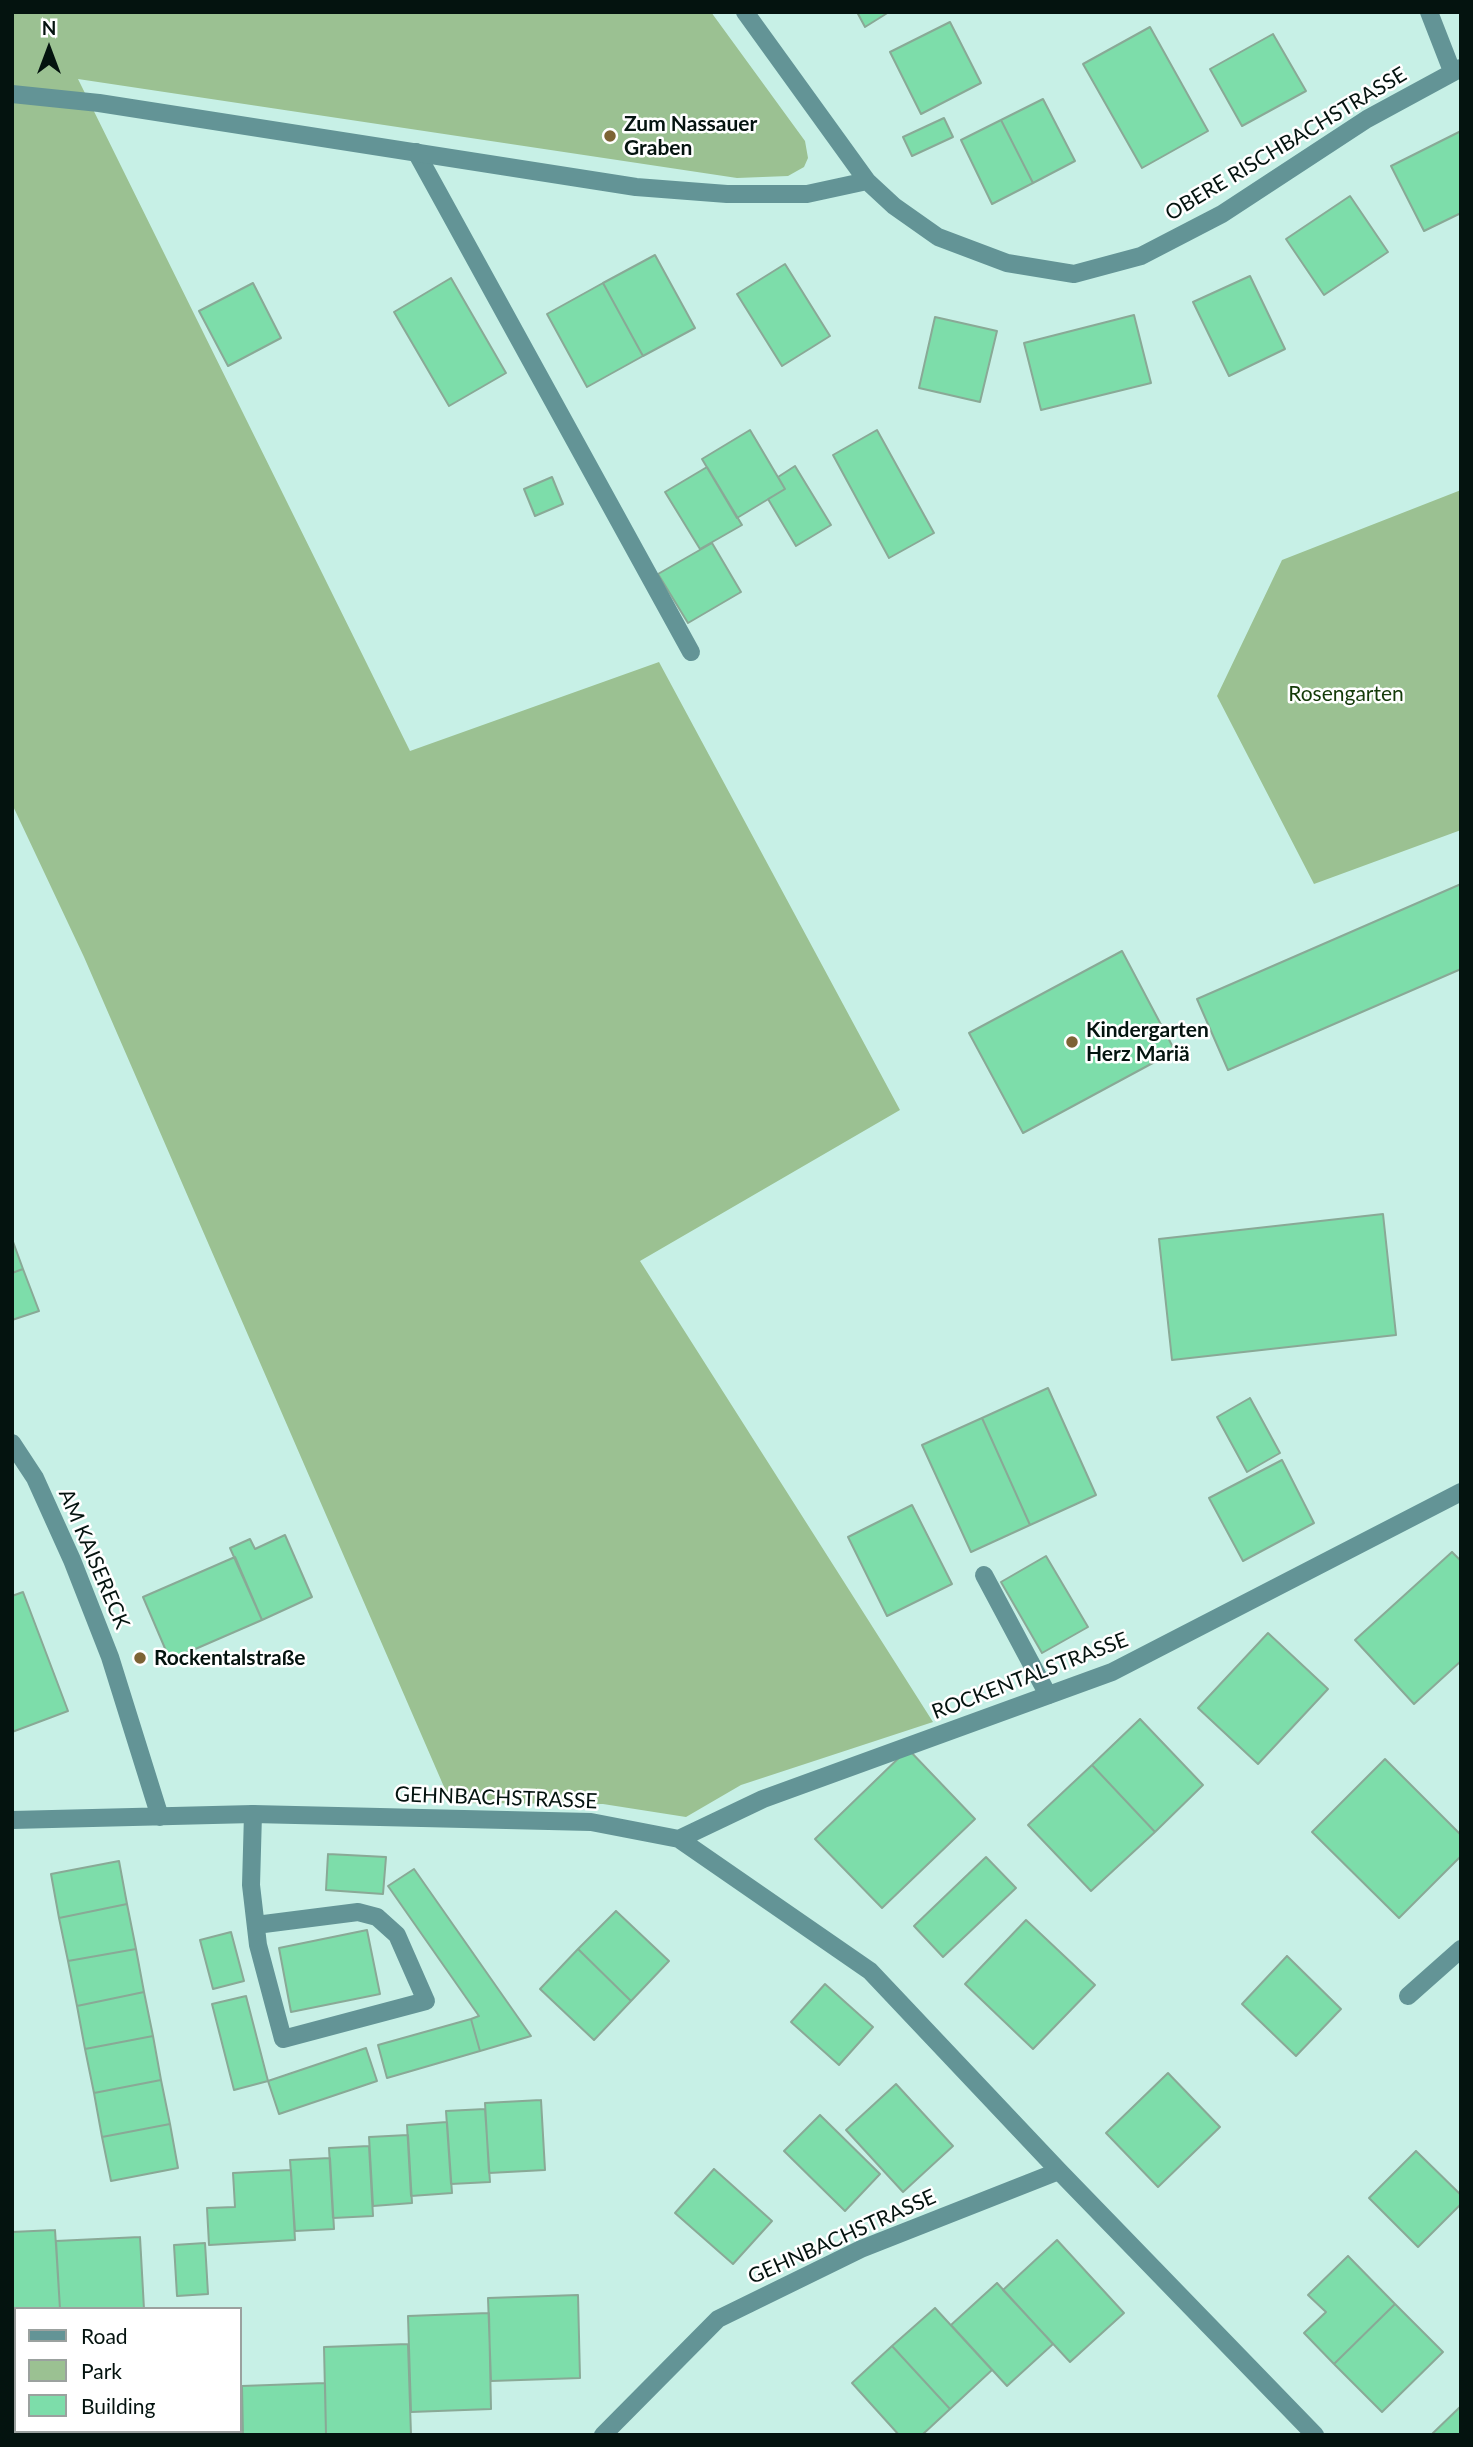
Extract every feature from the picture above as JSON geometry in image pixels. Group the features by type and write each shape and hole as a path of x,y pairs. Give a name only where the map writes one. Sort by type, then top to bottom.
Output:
{"street":[{"name":"OBERE RISCHBACHSTRASSE","path":"745,12 867,181 894,206 938,237 1007,264 1074,274 1141,256 1223,214 1367,119 1456,70"},
{"path":"1429,12 1456,70"},
{"path":"12,94 99,103 636,187 727,194 807,194 867,181"},
{"path":"416,152 691,652"},
{"name":"AM KAISERECK","path":"12,1443 35,1478 72,1560 110,1657 160,1817"},
{"name":"ROCKENTALSTRASSE","path":"679,1839 763,1799 1112,1672 1461,1492"},
{"path":"984,1575 1048,1695"},
{"path":"253,1814 251,1885 258,1945 283,2039 426,2001 397,1935 377,1917 358,1912 256,1925"},
{"name":"GEHNBACHSTRASSE","path":"12,1820 253,1814 591,1822 679,1839 870,1971 1315,2435"},
{"path":"1408,1996 1461,1949"},
{"name":"GEHNBACHSTRASSE","path":"603,2435 718,2319 861,2249 1059,2171"}],"green space":[{"path":"12,12 711,12 805,141 808,158 804,167 788,176 737,178 78,79 410,751 659,662 900,1110 640,1261 933,1722 741,1785 686,1817 603,1804 451,1803 84,957 12,804"},
{"name":"Rosengarten","path":"1461,490 1461,830 1314,884 1217,696 1282,560"}],"building":[{"path":"857,12 889,12 865,27"},
{"path":"950,22 981,83 921,114 890,52"},
{"path":"1150,27 1208,131 1142,168 1083,64"},
{"path":"1273,34 1306,91 1242,126 1210,69"},
{"path":"1043,99 1075,161 1033,183 1001,120"},
{"path":"944,118 953,137 912,156 903,137"},
{"path":"1001,120 1033,183 992,204 961,140"},
{"path":"1461,131 1461,213 1424,231 1391,166"},
{"path":"1350,196 1388,252 1324,295 1286,239"},
{"path":"655,255 695,328 643,356 603,283"},
{"path":"785,264 830,336 782,366 737,294"},
{"path":"1250,276 1285,349 1229,376 1193,302"},
{"path":"451,278 506,373 449,406 394,312"},
{"path":"253,283 281,338 228,366 199,311"},
{"path":"603,283 643,356 587,387 547,314"},
{"path":"1134,315 1151,383 1041,410 1024,343"},
{"path":"935,317 997,331 980,402 919,388"},
{"path":"750,430 785,489 737,518 702,459"},
{"path":"877,430 934,533 889,558 833,455"},
{"path":"795,466 831,525 796,546 768,499 785,489 778,477"},
{"path":"707,467 742,525 700,549 665,492"},
{"path":"552,477 563,504 535,516 524,489"},
{"path":"712,543 741,592 688,623 658,574"},
{"path":"1461,884 1461,969 1228,1070 1197,999"},
{"name":"Kindergarten Herz Mariä","path":"1122,951 1175,1051 1023,1133 969,1033"},
{"path":"1383,1214 1396,1335 1172,1360 1159,1239"},
{"path":"12,1239 23,1269 12,1273"},
{"path":"23,1269 39,1311 12,1320 12,1273"},
{"path":"1048,1388 1096,1495 1030,1525 982,1418"},
{"path":"1250,1398 1280,1453 1247,1472 1217,1417"},
{"path":"982,1418 1030,1525 971,1552 922,1445"},
{"path":"1282,1460 1314,1523 1243,1561 1209,1498"},
{"path":"912,1505 952,1584 887,1616 848,1537"},
{"path":"285,1535 312,1597 262,1620 230,1548 250,1539 255,1549"},
{"path":"1452,1552 1461,1561 1461,1661 1414,1704 1355,1640"},
{"path":"1046,1556 1088,1627 1042,1653 1001,1582"},
{"path":"235,1557 262,1620 170,1660 143,1597"},
{"path":"23,1592 68,1711 12,1732 12,1596"},
{"path":"1268,1633 1328,1689 1258,1764 1198,1708"},
{"path":"1140,1719 1203,1785 1155,1832 1092,1765"},
{"path":"908,1749 975,1819 882,1908 815,1839"},
{"path":"1385,1759 1461,1835 1461,1856 1399,1918 1312,1832"},
{"path":"1092,1765 1155,1832 1091,1891 1028,1825"},
{"path":"328,1854 386,1857 383,1894 326,1890"},
{"path":"986,1857 1016,1888 943,1957 914,1926"},
{"path":"119,1861 127,1904 59,1918 51,1874"},
{"path":"414,1869 531,2036 480,2051 471,2019 479,2016 388,1886"},
{"path":"127,1904 136,1949 68,1961 59,1918"},
{"path":"616,1911 669,1961 631,2001 578,1949"},
{"path":"1026,1920 1095,1985 1033,2049 965,1984"},
{"path":"367,1930 380,1994 291,2012 279,1948"},
{"path":"231,1932 244,1981 213,1989 200,1940"},
{"path":"136,1949 144,1992 77,2006 68,1961"},
{"path":"578,1949 631,2001 594,2040 540,1989"},
{"path":"1287,1956 1341,2009 1296,2056 1242,2004"},
{"path":"825,1984 873,2027 839,2065 791,2022"},
{"path":"144,1992 153,2036 85,2049 77,2006"},
{"path":"246,1996 268,2081 234,2090 212,2004"},
{"path":"471,2019 480,2051 387,2078 378,2045"},
{"path":"153,2036 161,2080 94,2093 85,2049"},
{"path":"366,2048 377,2081 279,2114 268,2081"},
{"path":"1168,2073 1220,2127 1158,2187 1106,2133"},
{"path":"161,2080 170,2124 102,2137 94,2093"},
{"path":"896,2084 953,2146 903,2192 846,2130"},
{"path":"541,2100 545,2170 489,2173 485,2103"},
{"path":"485,2109 490,2182 451,2184 446,2111"},
{"path":"820,2115 880,2174 845,2211 784,2151"},
{"path":"447,2122 452,2193 411,2196 407,2125"},
{"path":"170,2124 178,2168 111,2181 102,2137"},
{"path":"408,2135 412,2203 373,2206 369,2137"},
{"path":"369,2146 373,2216 333,2218 329,2148"},
{"path":"1416,2151 1461,2195 1461,2204 1418,2247 1369,2198"},
{"path":"330,2158 334,2229 295,2231 290,2160"},
{"path":"714,2169 772,2221 733,2264 675,2213"},
{"path":"291,2170 295,2240 209,2245 207,2208 235,2207 233,2173"},
{"path":"55,2230 60,2307 14,2307 14,2324 12,2324 12,2232"},
{"path":"140,2237 144,2307 60,2307 56,2241"},
{"path":"1057,2240 1124,2313 1070,2362 1003,2290"},
{"path":"205,2243 208,2294 177,2296 174,2245"},
{"path":"1348,2256 1395,2304 1334,2364 1304,2333 1326,2312 1308,2295"},
{"path":"997,2283 1053,2344 1007,2386 951,2325"},
{"path":"578,2295 580,2378 491,2381 488,2298"},
{"path":"1395,2304 1443,2352 1382,2412 1334,2364"},
{"path":"935,2308 992,2370 950,2409 892,2346"},
{"path":"489,2313 491,2409 411,2412 408,2316"},
{"path":"408,2344 411,2435 326,2435 324,2347"},
{"path":"892,2346 950,2409 922,2435 899,2435 852,2383"},
{"path":"325,2383 326,2435 243,2435 242,2386"},
{"path":"1461,2406 1461,2435 1431,2435"},
{"path":"242,2412 243,2435 160,2435 242,2433"}],"place":[{"name":"Zum Nassauer Graben","path":"610,136"},
{"name":"Kindergarten Herz Mariä","path":"1072,1042"},
{"name":"Rockentalstraße","path":"140,1658"}]}
